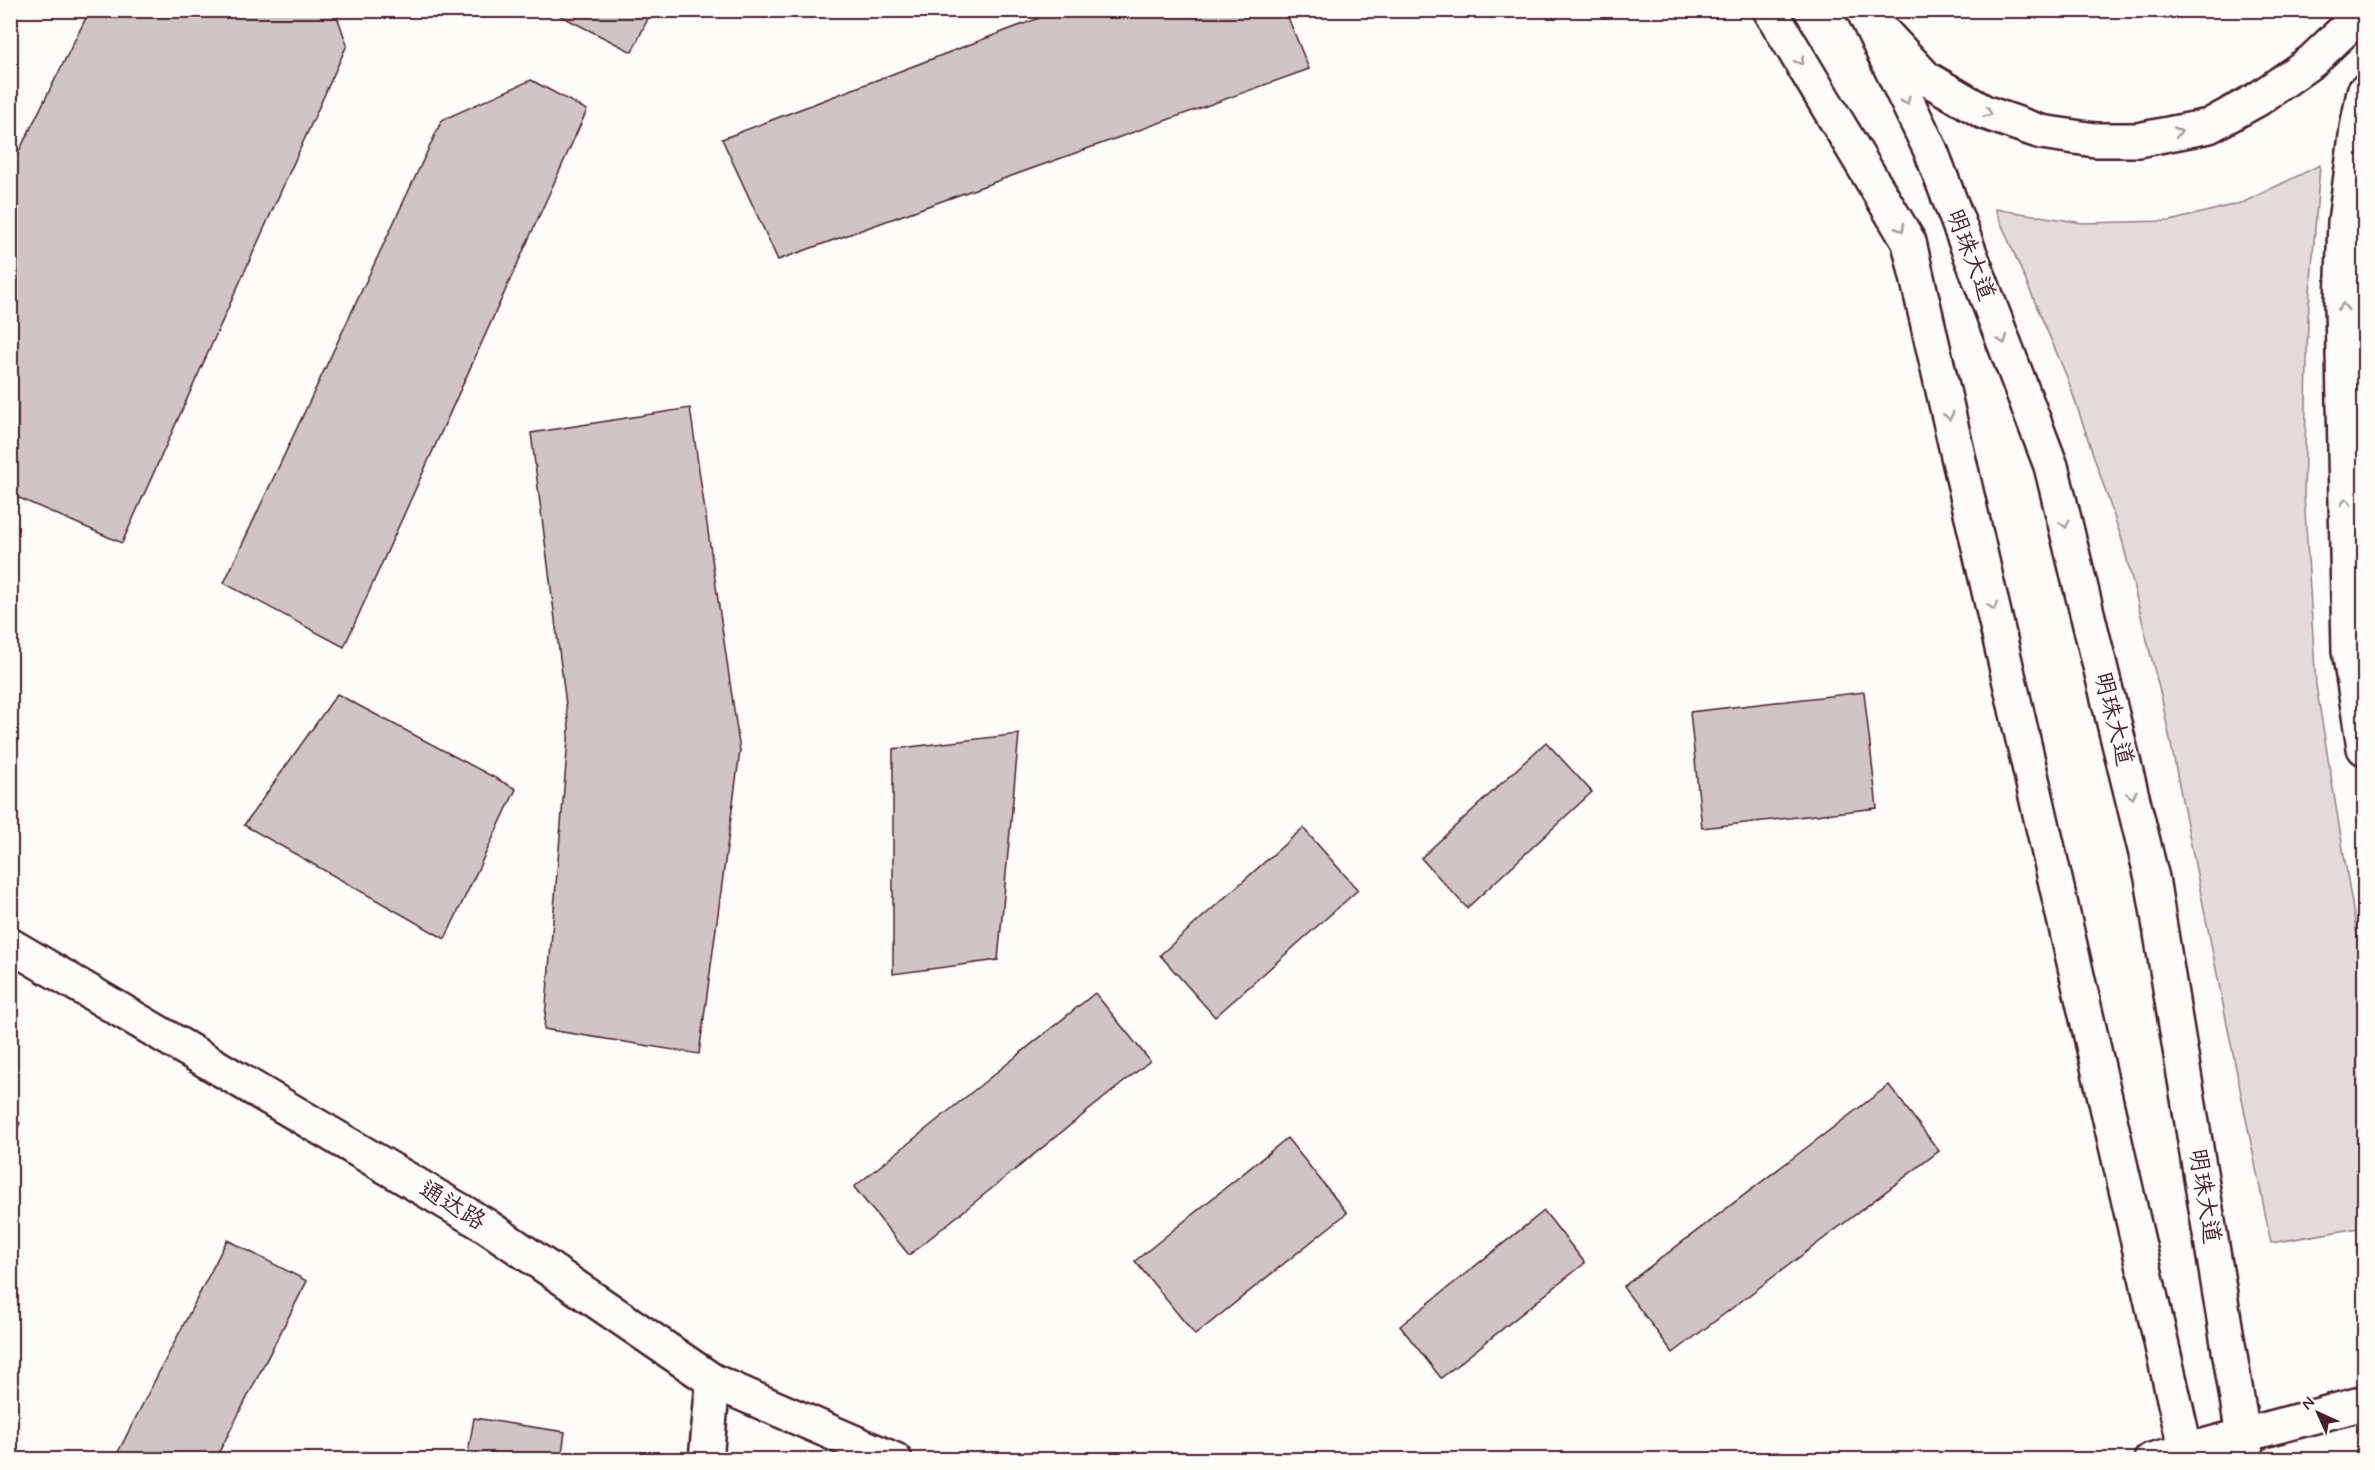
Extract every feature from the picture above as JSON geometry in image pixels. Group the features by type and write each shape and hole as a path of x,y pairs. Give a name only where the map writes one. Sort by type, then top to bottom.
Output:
{"main road":[{"path":"1770,10 1909,242 2187,1455"},
{"path":"1863,11 1926,78 1984,112 2041,132 2095,140 2127,140 2209,126 2258,99 2312,61 2357,18 2362,10"},
{"name":"明珠大道","path":"1863,11 1931,151 2051,466 2152,878 2245,1447"},
{"path":"2364,92 2345,222 2342,303 2349,650 2364,748"},
{"name":"通达路","path":"10,945 485,1225 713,1381 896,1460"},
{"path":"706,1460 713,1381"},
{"path":"2151,1460 2245,1447 2364,1403"}],"shaded area":[{"path":"2320,165 2308,318 2304,495 2316,685 2364,977 2364,1227 2271,1243 2162,700 2122,540 2067,377 1995,209 2083,223 2170,221 2244,202"}],"building":[{"path":"90,10 335,10 347,45 122,543 10,494 10,169"},
{"path":"556,10 652,10 632,52 557,14"},
{"path":"1060,10 1285,10 1309,69 778,260 722,139"},
{"path":"531,80 587,110 344,647 224,583 442,120"},
{"path":"690,408 740,751 699,1054 544,1029 569,728 531,433"},
{"path":"1864,692 1877,808 1702,828 1690,712"},
{"path":"337,694 516,789 445,939 244,825"},
{"path":"1019,734 998,960 893,974 893,749"},
{"path":"1546,742 1592,792 1467,908 1421,858"},
{"path":"1303,828 1358,890 1215,1017 1160,955"},
{"path":"1095,993 1150,1061 909,1255 854,1187"},
{"path":"1889,1085 1939,1151 1673,1353 1623,1287"},
{"path":"10,1118 20,1123 10,1144"},
{"path":"1287,1138 1347,1213 1195,1335 1135,1261"},
{"path":"1544,1211 1585,1263 1441,1378 1400,1326"},
{"path":"227,1240 307,1281 215,1460 114,1460"},
{"path":"474,1418 565,1432 561,1460 467,1460"}]}
